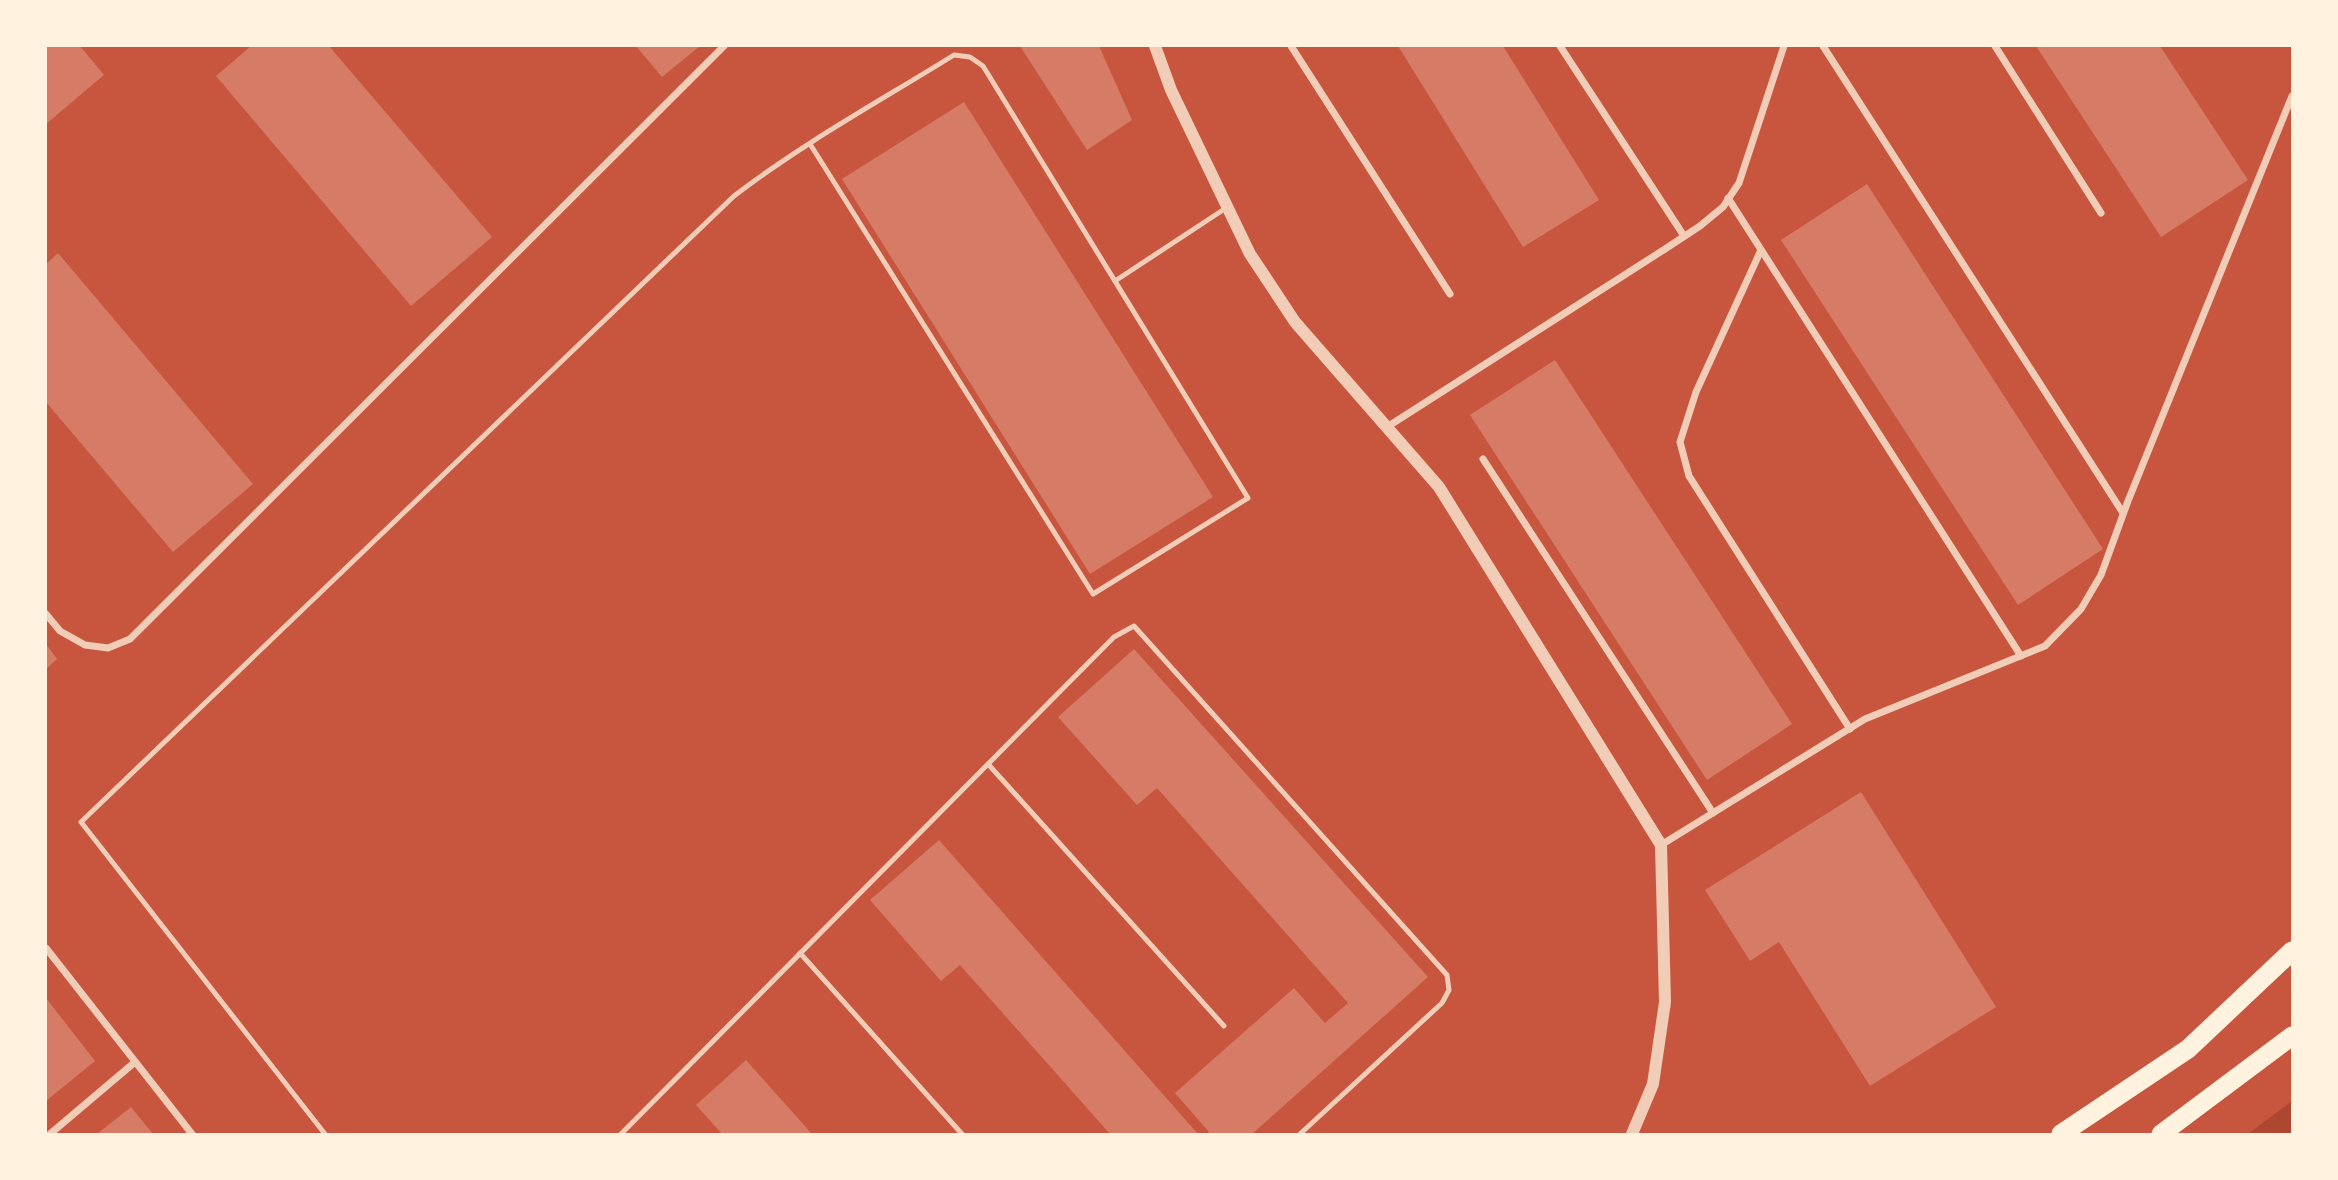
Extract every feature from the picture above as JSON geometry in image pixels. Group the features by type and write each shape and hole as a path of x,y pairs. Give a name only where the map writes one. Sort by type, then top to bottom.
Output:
{"highway":[{"path":"2061,1135 2188,1049 2292,951"},
{"path":"2161,1135 2292,1036"}],"street":[{"path":"46,614 60,631 85,645 107,648 130,639 724,46"},
{"path":"1291,46 1450,294"},
{"path":"1560,46 1684,236"},
{"path":"1387,427 1684,236 1723,207 1739,183 1784,46"},
{"path":"1824,46 2123,513"},
{"path":"1995,46 2101,213"},
{"path":"1160,48 1171,90 1250,254 1295,322 1439,487 1661,845 1665,1002 1653,1084 1632,1135"},
{"path":"1661,845 1865,719 2045,646 2081,609 2101,575 2123,513 2292,96"},
{"path":"1728,198 2021,656"},
{"path":"1761,250 1696,392 1680,442 1689,476 1850,729"},
{"path":"1483,459 1713,813"},
{"path":"46,948 192,1135"},
{"path":"50,1135 135,1062"}],"lane":[{"path":"325,1135 81,822 734,196 761,175 810,144 954,55 970,57 982,66 1248,498 1093,594 810,144"},
{"path":"1115,281 1227,208"},
{"path":"622,1134 1114,637 1134,626 1447,975 1449,989 1442,1003 1300,1135"},
{"path":"988,764 1224,1026"},
{"path":"800,953 962,1135"}],"shaded area":[{"path":"2292,1101 2292,1134 2248,1134"}],"building":[{"path":"46,46 80,46 104,75 46,124"},
{"path":"251,46 329,46 492,237 411,306 216,76"},
{"path":"636,46 700,46 662,77"},
{"path":"1020,46 1099,46 1132,120 1087,150"},
{"path":"1398,46 1503,46 1599,200 1523,247"},
{"path":"2036,46 2160,46 2248,180 2161,237"},
{"path":"964,102 1213,497 1090,574 842,179"},
{"path":"1867,184 2103,549 2018,605 1781,240"},
{"path":"58,253 253,484 173,552 46,402 46,264"},
{"path":"1555,360 1792,724 1707,780 1470,415"},
{"path":"46,644 57,659 46,669"},
{"path":"1134,649 1428,977 1252,1134 1206,1134 1209,1132 1175,1093 1294,988 1325,1023 1348,1003 1157,788 1137,805 1058,717"},
{"path":"1861,792 1996,1007 1870,1086 1779,942 1750,961 1705,890"},
{"path":"939,840 1198,1134 1110,1134 960,965 941,981 870,900"},
{"path":"46,998 95,1061 46,1101"},
{"path":"746,1060 812,1134 722,1134 696,1105"},
{"path":"131,1107 153,1134 97,1134"}]}
